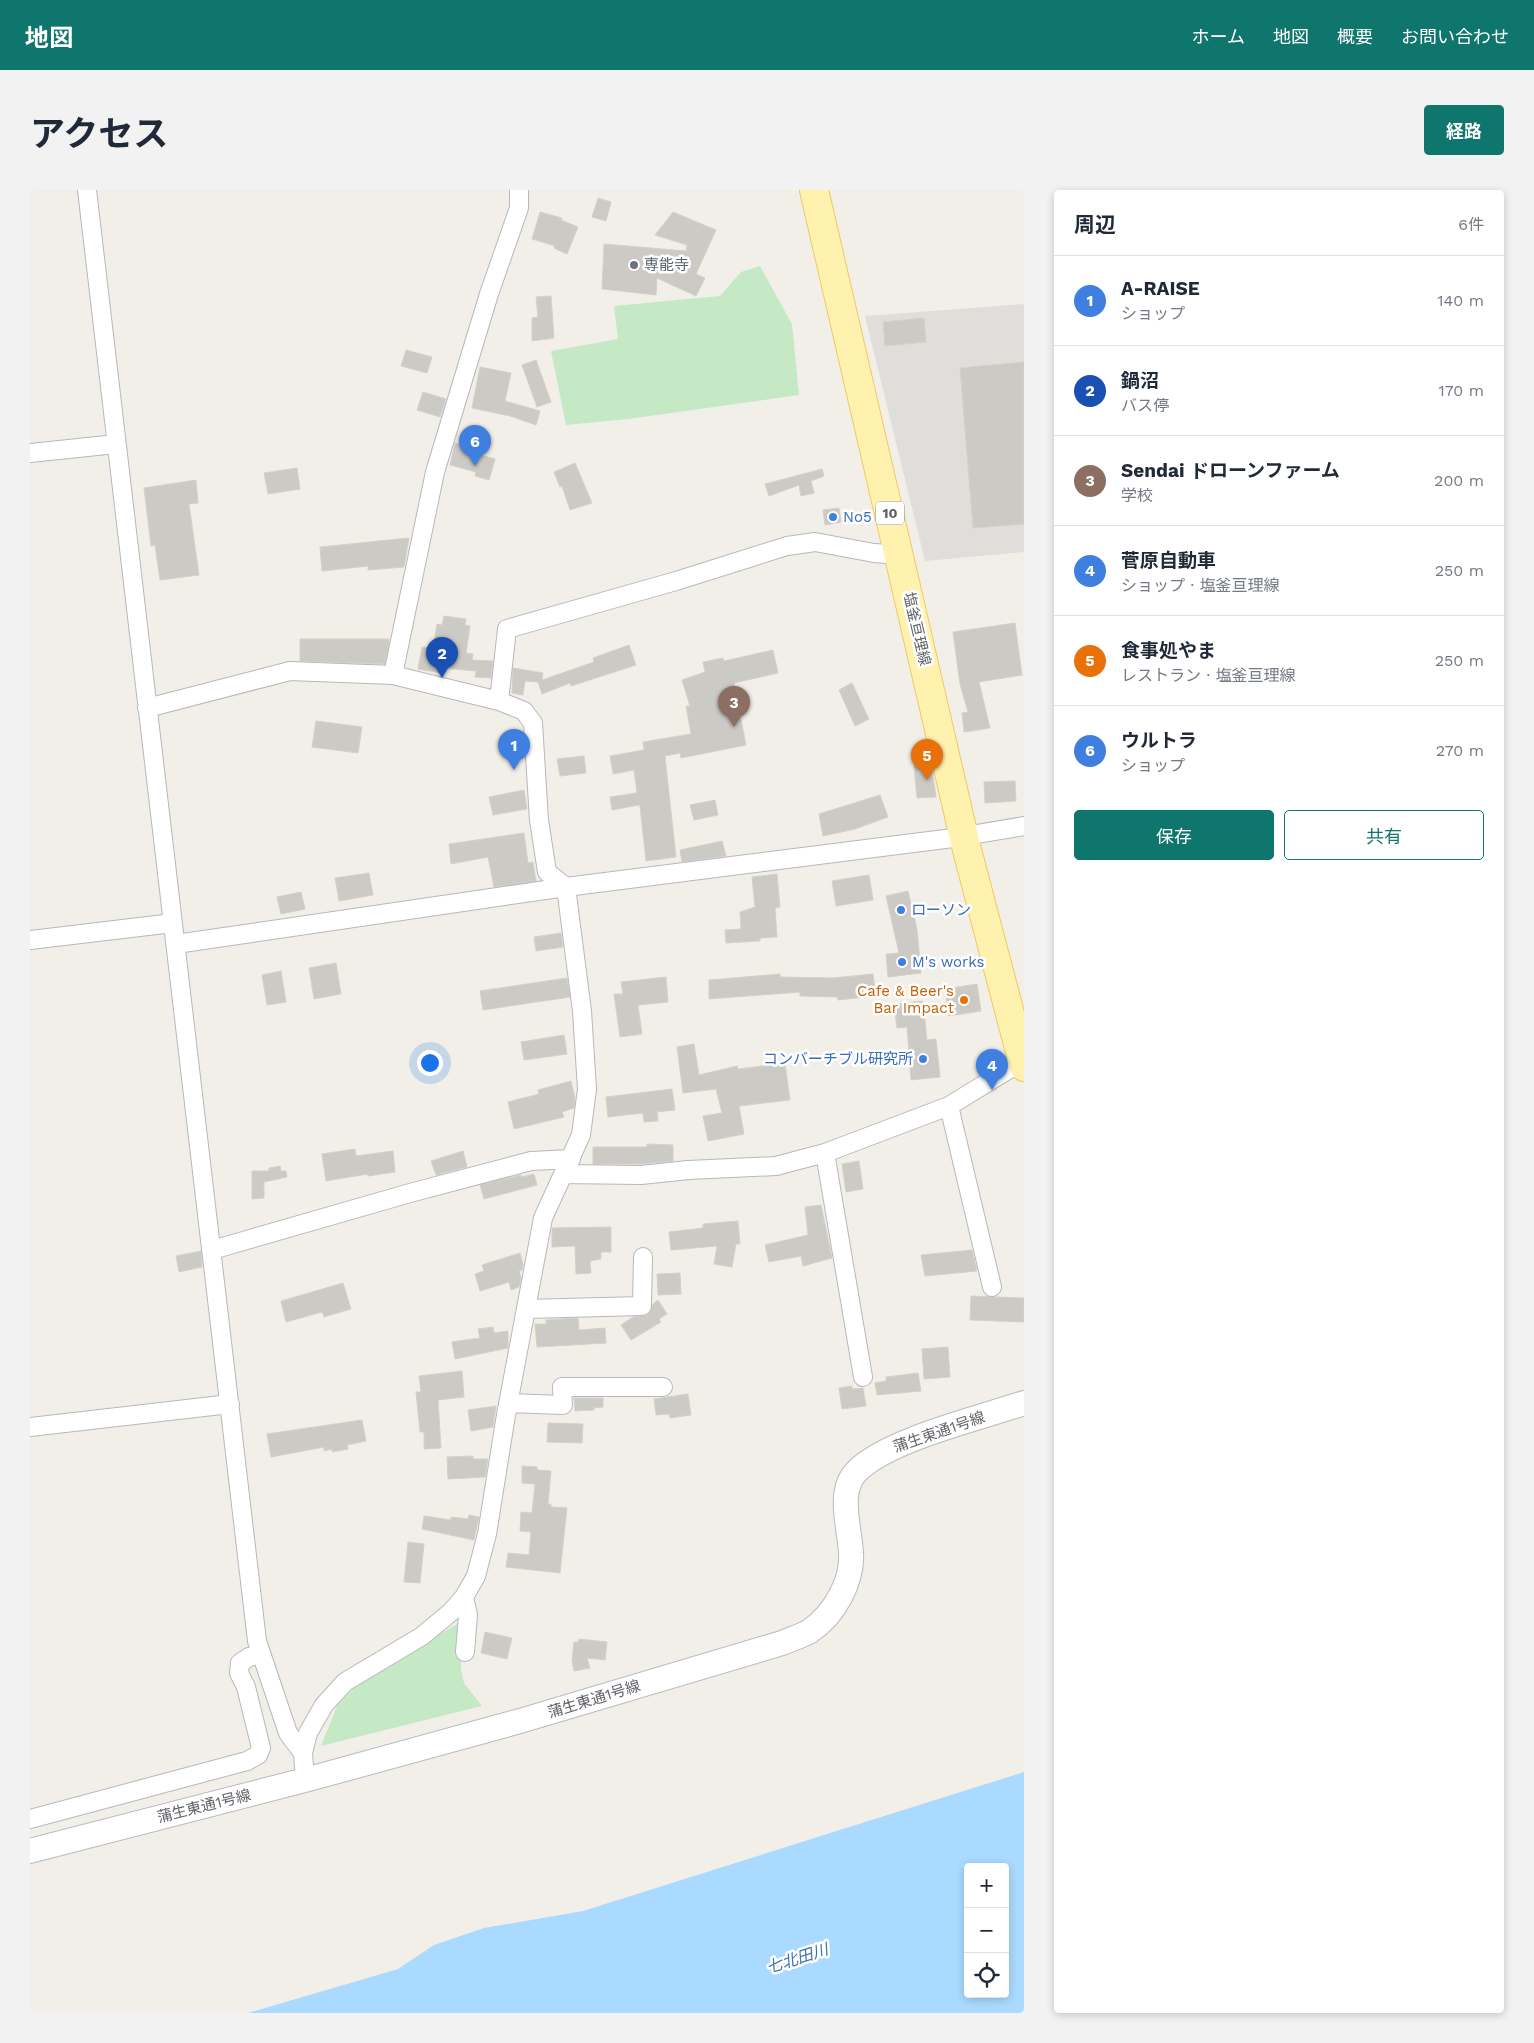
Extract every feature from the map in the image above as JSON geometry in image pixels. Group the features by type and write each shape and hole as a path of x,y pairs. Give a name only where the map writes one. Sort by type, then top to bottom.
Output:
{"main road":[{"name":"塩釜亘理線","path":"814,190 964,836 1023,1062"}],"street":[{"path":"87,190 257,1641 288,1733 303,1754"},
{"path":"393,675 435,472 489,294 519,208 518,190"},
{"path":"30,453 116,444"},
{"path":"499,701 507,629 676,581 787,546 815,542 874,553 900,555"},
{"path":"148,708 290,671 393,675 499,701 524,711 533,723 539,820 547,872 566,887 582,1011 587,1088 581,1135 543,1218 508,1403 487,1534 476,1576 464,1597 451,1612 422,1636 345,1682 324,1704 308,1733 303,1754 305,1780"},
{"path":"176,944 566,887 964,836 1024,826"},
{"path":"30,940 173,923"},
{"path":"212,1250 410,1193 531,1161 641,1175 688,1170 776,1166 826,1153 949,1106 1023,1062"},
{"path":"949,1106 992,1287"},
{"path":"826,1153 863,1376"},
{"path":"526,1309 642,1306 643,1257"},
{"path":"508,1403 563,1405 562,1388 663,1387"},
{"name":"蒲生東通1号線","path":"30,1851 305,1780 569,1707 782,1643 810,1631 832,1610 847,1584 852,1555 845,1499 855,1473 876,1456 899,1445 1024,1403"},
{"path":"30,1428 230,1404"},
{"path":"464,1597 468,1615 464,1652"},
{"path":"30,1819 248,1761 258,1755 261,1748 246,1687 239,1673 240,1663 249,1657 261,1654"}],"shaded area":[{"path":"1024,304 1024,552 925,561 865,316"}],"green space":[{"path":"760,266 792,324 799,395 628,419 566,425 551,351 618,339 614,306 720,296 741,272"},
{"path":"462,1621 461,1670 464,1683 482,1706 321,1746 337,1706 359,1683"}],"water":[{"name":"七北田川","path":"1024,1772 1024,2013 248,2013 398,1969 434,1945 484,1928 583,1911"}],"building":[{"path":"598,198 611,202 606,221 592,217"},
{"path":"540,212 562,218 561,220 578,227 567,254 554,248 555,246 532,239"},
{"path":"673,212 716,230 696,274 705,278 696,296 657,278 656,295 602,289 604,244 686,251 687,245 655,235"},
{"path":"551,296 554,338 532,341 532,318 538,317 536,297"},
{"path":"924,318 926,342 885,346 883,322"},
{"path":"406,350 432,357 427,373 401,366"},
{"path":"536,360 551,402 537,407 522,365"},
{"path":"1024,362 1024,524 973,528 960,368"},
{"path":"480,367 511,373 505,401 540,411 536,425 510,416 472,408"},
{"path":"423,392 446,399 440,417 417,410"},
{"path":"455,443 476,448 474,453 495,459 489,480 475,476 476,472 450,465"},
{"path":"575,463 592,503 570,510 562,486 560,487 554,472"},
{"path":"297,468 300,489 268,494 264,473"},
{"path":"822,469 824,476 811,481 814,493 801,496 799,485 769,496 765,484"},
{"path":"196,480 198,503 189,504 199,575 160,580 155,545 151,546 144,488"},
{"path":"839,508 841,522 825,525 823,510"},
{"path":"409,538 404,567 368,570 368,566 322,571 320,547"},
{"path":"444,616 466,619 465,625 470,626 466,653 473,654 472,660 493,661 491,678 475,677 476,671 443,668 442,673 418,669 422,647 433,648 437,624 442,625"},
{"path":"1015,623 1022,675 979,682 990,728 964,732 962,713 968,712 960,684 953,632"},
{"path":"300,639 389,639 389,643 385,664 300,661"},
{"path":"629,645 636,665 571,686 570,683 542,694 538,682 525,681 523,695 512,693 513,668 543,673 542,680 594,662 593,658"},
{"path":"773,650 778,673 734,683 746,745 681,758 680,753 665,756 676,857 646,861 639,805 612,810 610,797 637,793 634,770 613,774 610,756 644,750 643,742 691,734 686,706 690,706 682,680 705,672 703,662 723,658 724,661"},
{"path":"852,683 869,719 855,726 839,690"},
{"path":"316,721 362,727 358,753 312,747"},
{"path":"584,756 586,773 560,776 557,759"},
{"path":"931,764 936,797 917,798 914,766"},
{"path":"1015,781 1016,801 985,803 984,782"},
{"path":"524,790 527,809 493,815 489,797"},
{"path":"880,795 888,817 855,829 823,836 819,814"},
{"path":"715,800 718,815 694,820 690,805"},
{"path":"524,833 528,863 533,862 536,881 494,887 488,857 451,864 449,844"},
{"path":"722,841 726,856 682,862 680,850"},
{"path":"369,873 373,895 339,901 335,878"},
{"path":"777,874 780,907 775,908 777,937 760,938 760,941 726,943 725,930 741,929 740,912 755,907 752,877"},
{"path":"869,875 873,900 836,906 832,881"},
{"path":"908,891 917,929 921,973 888,977 886,954 899,953 886,896"},
{"path":"301,892 305,909 281,914 277,897"},
{"path":"561,933 563,947 536,951 534,937"},
{"path":"336,963 341,994 314,999 309,968"},
{"path":"281,971 286,1002 267,1005 262,975"},
{"path":"780,974 780,977 833,978 873,974 876,996 838,1000 837,997 800,996 800,992 709,999 709,980"},
{"path":"666,977 668,1002 638,1005 642,1034 620,1037 614,994 623,994 621,982"},
{"path":"567,978 570,997 483,1010 480,991"},
{"path":"977,984 981,1011 949,1016 945,989"},
{"path":"923,1001 927,1040 936,1039 940,1077 911,1080 907,1027 897,1028 894,1004"},
{"path":"564,1035 567,1054 524,1060 521,1042"},
{"path":"694,1044 699,1075 737,1066 738,1069 785,1063 790,1100 739,1106 744,1134 708,1141 703,1116 722,1113 716,1089 683,1093 677,1047"},
{"path":"571,1081 575,1098 574,1108 562,1112 564,1117 514,1129 508,1102 539,1094 538,1090"},
{"path":"672,1089 675,1110 657,1112 658,1121 644,1122 643,1113 608,1117 606,1097"},
{"path":"647,1144 673,1145 673,1161 640,1164 593,1164 593,1147 647,1147"},
{"path":"355,1149 356,1156 393,1151 395,1172 368,1176 368,1174 326,1181 322,1154"},
{"path":"463,1151 467,1167 436,1175 431,1161"},
{"path":"859,1161 863,1189 846,1192 842,1164"},
{"path":"280,1166 281,1171 286,1171 287,1177 264,1182 264,1198 252,1199 252,1171 269,1171 269,1168"},
{"path":"534,1174 537,1185 484,1199 480,1185 521,1175 521,1177"},
{"path":"821,1205 832,1258 803,1266 801,1256 769,1262 765,1245 808,1235 805,1207"},
{"path":"738,1221 740,1244 736,1244 732,1267 714,1264 717,1246 671,1250 669,1232 703,1228 703,1224"},
{"path":"611,1227 611,1252 601,1252 601,1259 590,1261 591,1273 576,1274 575,1246 552,1247 552,1228"},
{"path":"972,1250 977,1271 925,1276 921,1255"},
{"path":"201,1251 202,1267 179,1272 176,1256"},
{"path":"520,1253 523,1265 522,1270 519,1271 521,1278 519,1287 511,1290 509,1282 480,1291 475,1274 484,1271 482,1265"},
{"path":"680,1273 681,1294 658,1295 657,1274"},
{"path":"343,1283 351,1309 324,1317 322,1312 286,1322 281,1301"},
{"path":"971,1296 1024,1298 1024,1322 970,1320"},
{"path":"658,1300 667,1314 659,1319 661,1322 631,1340 621,1325 633,1317 648,1315 653,1304"},
{"path":"578,1318 579,1330 605,1328 606,1343 537,1347 535,1324 546,1324 546,1320"},
{"path":"493,1327 494,1333 508,1331 508,1348 455,1359 452,1342 480,1338 478,1329"},
{"path":"948,1347 950,1377 924,1379 922,1349"},
{"path":"462,1371 464,1397 438,1400 441,1448 424,1449 424,1432 420,1432 416,1392 421,1392 419,1376"},
{"path":"918,1373 921,1391 877,1395 875,1383 886,1381 886,1377"},
{"path":"852,1386 852,1389 863,1388 866,1406 842,1409 839,1388"},
{"path":"688,1394 691,1415 670,1418 669,1414 656,1415 654,1399"},
{"path":"574,1398 603,1398 603,1407 594,1408 594,1410 575,1411"},
{"path":"496,1406 493,1427 471,1431 468,1410"},
{"path":"362,1420 366,1441 347,1445 348,1449 332,1452 332,1449 324,1451 324,1447 271,1457 267,1434"},
{"path":"548,1423 583,1424 582,1443 547,1442"},
{"path":"473,1456 473,1459 488,1459 485,1477 448,1479 447,1457"},
{"path":"522,1466 537,1467 537,1470 551,1471 548,1504 551,1504 551,1507 567,1508 560,1573 506,1567 508,1553 529,1555 531,1532 520,1531 521,1512 532,1513 535,1484 522,1483"},
{"path":"469,1515 479,1517 474,1540 422,1529 424,1516 451,1520 451,1517 468,1519"},
{"path":"408,1542 424,1544 420,1583 404,1582"},
{"path":"485,1632 512,1638 507,1659 481,1653"},
{"path":"579,1639 607,1642 605,1660 587,1658 590,1668 574,1671 572,1661 574,1642 578,1642"}],"place":[{"name":"専能寺","path":"634,265"},
{"name":"ウルトラ","path":"475,466"},
{"name":"No5","path":"833,517"},
{"name":"鍋沼","path":"442,678"},
{"name":"Sendai ドローンファーム","path":"734,727"},
{"name":"A-RAISE","path":"514,770"},
{"name":"食事処やま","path":"927,780"},
{"name":"ローソン","path":"901,910"},
{"name":"M's works","path":"902,962"},
{"name":"Cafe & Beer's Bar Impact","path":"964,1000"},
{"name":"コンバーチブル研究所","path":"923,1059"},
{"name":"菅原自動車","path":"992,1090"}]}
